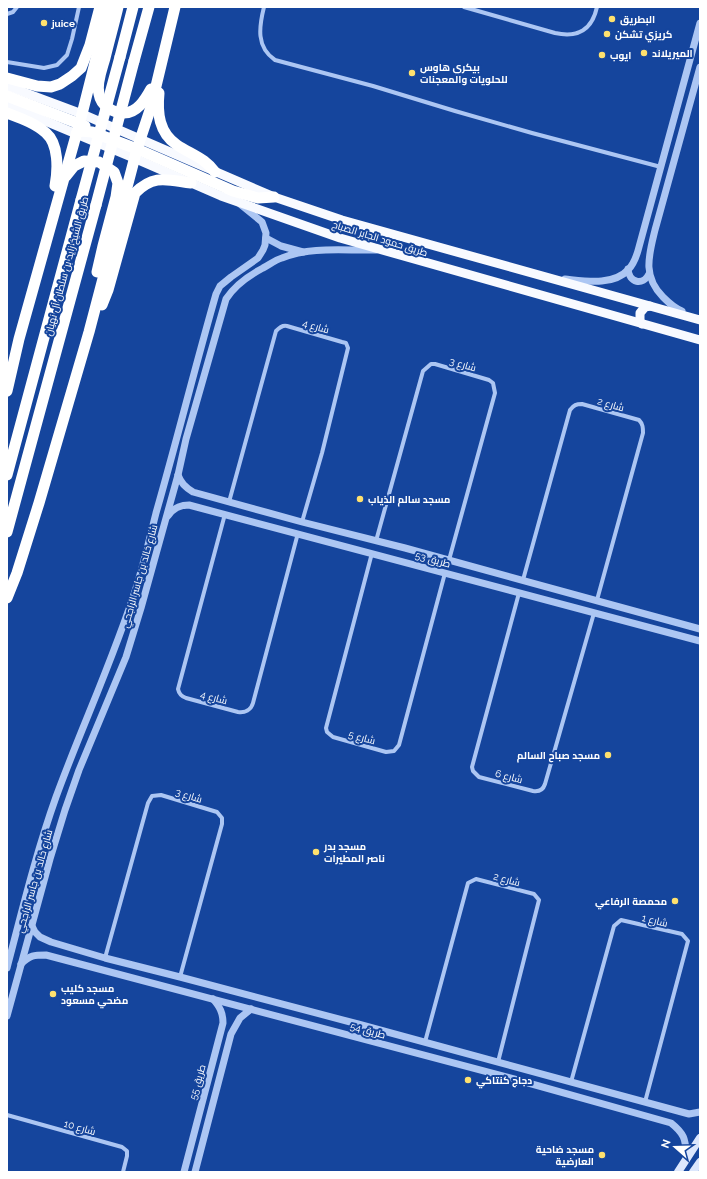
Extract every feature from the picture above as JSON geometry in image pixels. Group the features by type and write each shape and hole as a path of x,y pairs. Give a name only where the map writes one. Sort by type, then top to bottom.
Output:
{"highway":[{"path":"7,78 37,86 51,87 60,84 72,76 81,68 90,45 100,7"},
{"path":"7,390 39,264 79,124 109,7"},
{"path":"118,7 99,80 98,94 102,104 112,111 124,113 134,110 144,101 159,72"},
{"name":"طريق الشيخ زايد بن سلطان آل نهيان","path":"7,475 133,7"},
{"name":"طريق الشيخ زايد بن سلطان آل نهيان","path":"7,532 149,7"},
{"path":"7,598 17,573 39,503 88,332 137,149 163,59 175,7"},
{"path":"163,59 158,105 159,118 162,127 169,139 204,161 215,172"},
{"path":"7,96 128,141 137,149 232,191 258,198 274,197"},
{"path":"7,113 46,133 52,143 56,157 57,173 39,264"},
{"path":"62,181 74,166 84,161 99,162 114,172 118,183 116,197 93,290 88,332"},
{"path":"88,332 98,315 108,290 135,193 145,184 154,180 191,183"},
{"path":"7,375 16,353"}],"main road":[{"name":"طريق حمود الجابر الصباح","path":"7,86 70,110 79,124 137,149 215,172 274,197 342,220 700,320"},
{"name":"طريق حمود الجابر الصباح","path":"7,105 64,128 79,124"},
{"name":"طريق حمود الجابر الصباح","path":"137,149 191,183 221,196 340,238 700,340"},
{"path":"642,324 640,321 640,313 642,309 650,306"},
{"path":"678,1172 700,1138"},
{"path":"693,1172 700,1162"}],"street":[{"path":"7,14 13,12 17,7"},
{"path":"7,62 44,68 57,65 67,55 79,7"},
{"path":"264,7 260,36 265,51 275,60 372,86 456,112 661,167"},
{"path":"464,7 555,33 567,35 584,30 593,20 597,7"},
{"path":"543,277 585,281 610,280 621,275 628,269 635,258 700,23"},
{"path":"700,67 649,256 649,274 659,293 676,309 700,316"},
{"path":"239,202 262,222 265,228 266,238 281,246 304,252"},
{"name":"شارع خالد بن جاسر الراجحي","path":"7,968 37,856 55,800 118,642 137,584 216,294 220,286 258,258 264,250 266,238"},
{"name":"شارع خالد بن جاسر الراجحي","path":"7,1016 65,810 79,770 130,645 226,299 248,276 281,258 304,252 330,250 381,250"},
{"path":"628,269 630,276 635,281 642,281 649,274"},
{"name":"شارع 4","path":"229,502 276,331 279,328 287,326 346,343 348,348 322,454 302,522"},
{"path":"202,342 206,338 209,338 212,342 212,347"},
{"name":"شارع 3","path":"376,541 423,370 431,364 435,364 489,380 494,383 495,393 449,560"},
{"name":"شارع 2","path":"523,580 570,410 573,406 582,404 639,420 643,427 643,433 597,600"},
{"name":"طريق 53","path":"178,475 185,488 201,495 422,552 700,629"},
{"path":"198,507 195,501 196,498 201,495"},
{"name":"طريق 53","path":"166,519 172,511 182,505 198,507 700,641"},
{"name":"شارع 4","path":"224,514 178,689 182,696 223,708 241,712 248,711 252,706 298,533"},
{"path":"401,561 405,560 408,556 405,548"},
{"path":"420,566 415,559 422,552"},
{"name":"شارع 5","path":"372,553 326,728 329,735 333,737 386,752 394,751 399,745 445,573"},
{"name":"شارع 6","path":"519,593 472,767 479,777 532,791 539,791 544,787 594,613"},
{"path":"118,642 119,647 124,649 130,645"},
{"path":"68,767 73,772 79,770"},
{"name":"شارع 3","path":"106,958 148,803 152,796 161,794 217,812 222,818 222,824 180,977"},
{"path":"55,800 58,798 64,800 65,810"},
{"name":"شارع 2","path":"425,1042 468,882 476,879 534,894 539,900 498,1062"},
{"name":"شارع 1","path":"571,1082 614,926 622,920 682,934 688,941 645,1102"},
{"name":"طريق 54","path":"32,926 40,937 59,945 689,1114 700,1112"},
{"path":"55,957 53,951 56,946 59,945"},
{"name":"طريق 54","path":"21,964 34,955 55,957 671,1123 680,1130 686,1141 687,1158"},
{"name":"طريق 55","path":"184,1172 223,1024 222,1012 219,1006 212,999"},
{"name":"طريق 55","path":"195,1172 231,1034 240,1018 251,1009"},
{"path":"221,1030 229,1030 231,1034"},
{"path":"449,1062 454,1059 455,1056 452,1050"},
{"path":"466,1067 463,1061 464,1058 469,1055"},
{"path":"608,1105 613,1102 614,1096 612,1093"},
{"name":"شارع 10","path":"7,1115 122,1147 128,1156 123,1172"}],"place":[{"name":"البطريق","path":"612,19"},
{"name":"juice","path":"44,23"},
{"name":"كريزي تشكن","path":"607,34"},
{"name":"الميريلاند","path":"644,53"},
{"name":"ايوب","path":"602,55"},
{"name":"بيكري هاوس للحلويات والمعجنات","path":"412,73"},
{"name":"مسجد سالم الذياب","path":"360,499"},
{"name":"مسجد صباح السالم","path":"608,755"},
{"name":"مسجد بدر ناصر المطيرات","path":"316,852"},
{"name":"محمصة الرفاعي","path":"675,901"},
{"name":"مسجد كليب مضحي مسعود","path":"53,994"},
{"name":"دجاج كنتاكي","path":"468,1080"},
{"name":"مسجد ضاحية العارضية","path":"602,1155"}]}
